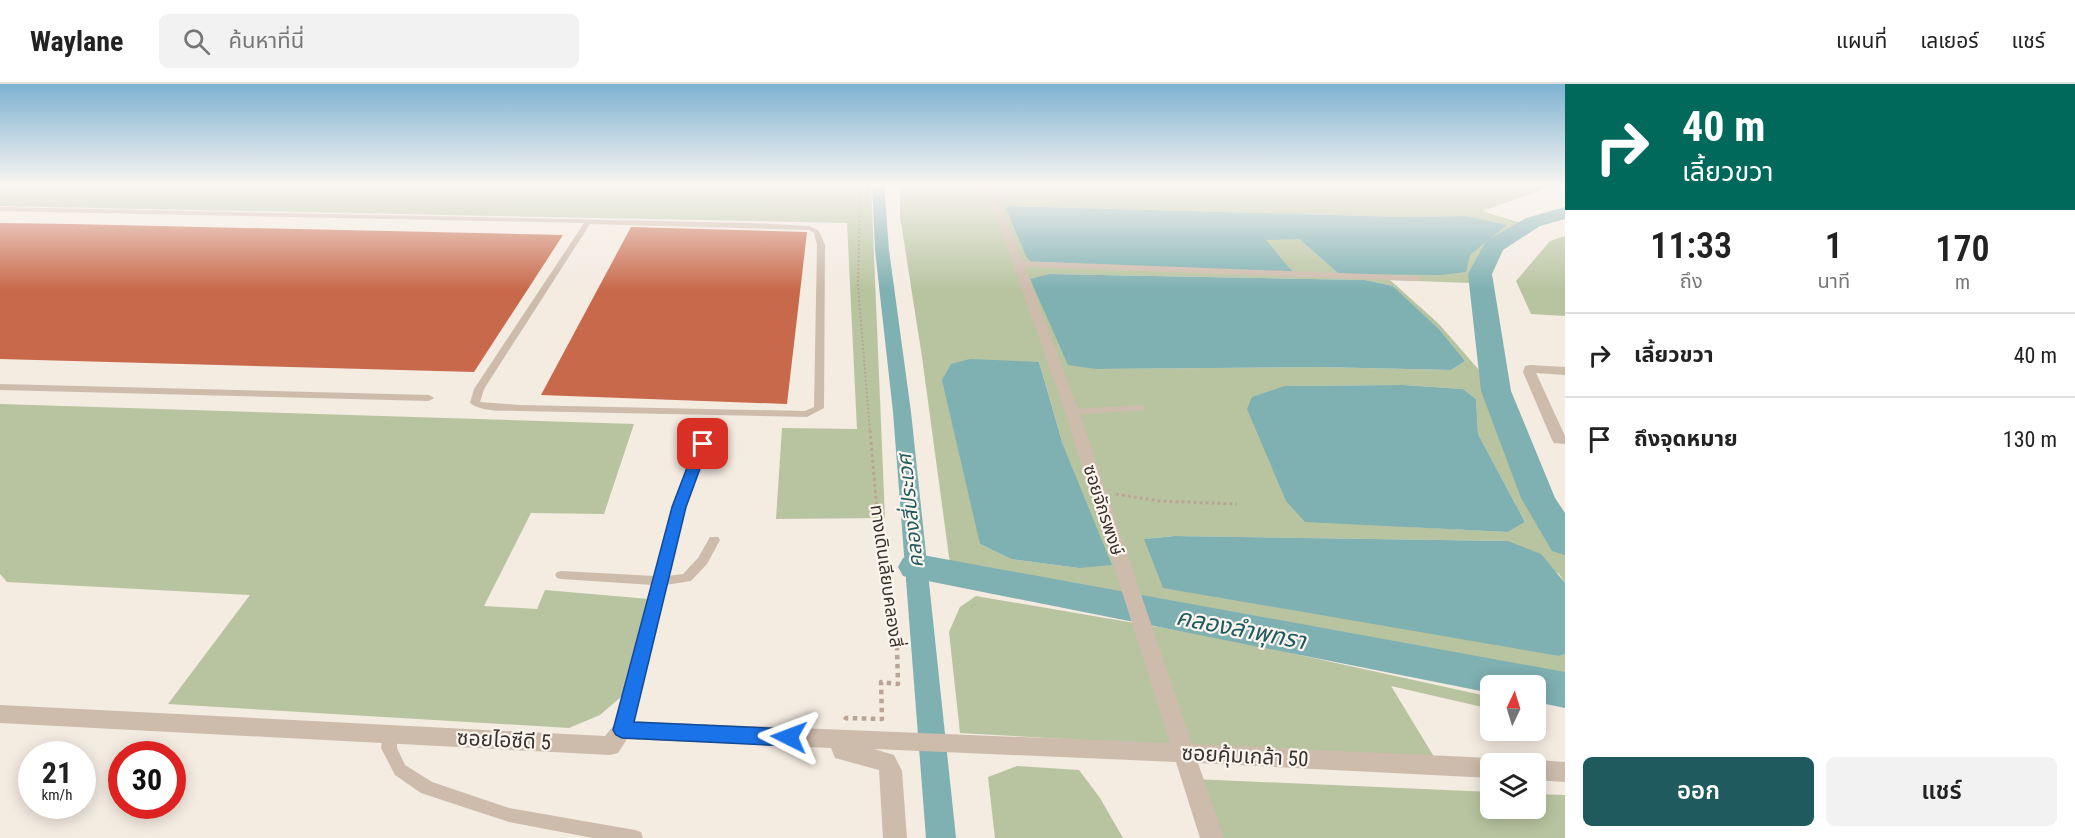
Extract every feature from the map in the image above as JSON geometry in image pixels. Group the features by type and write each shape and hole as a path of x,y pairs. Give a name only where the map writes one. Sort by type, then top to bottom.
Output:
{"street":[{"name":"ซอยจักรพงษ์","path":"1002,219 1072,412 1212,838"},
{"path":"1018,264 1417,278"},
{"path":"1562,440 1529,372 1530,369 1565,371"},
{"name":"ซอยไอซีดี 5","path":"0,714 610,746 622,730"},
{"path":"622,730 843,740 843,751 886,762 891,771 895,838"},
{"name":"ซอยคุ้มเกล้า 50","path":"843,740 1480,767"},
{"path":"1546,771 1565,772"}],"lane":[{"path":"461,219 798,226 810,228 817,232 820,245 819,408 807,414 520,408 482,406 475,403 478,389 588,222"},
{"path":"0,387 429,398"},
{"path":"1072,412 1141,408"},
{"path":"622,730 679,507 703,444"},
{"path":"561,575 661,581 687,578 702,561 714,540"},
{"path":"390,735 389,748 400,770 427,788 508,815 635,838"}],"path":[{"name":"ทางเดินเลียบคลองสี่","path":"843,740 846,718 882,719 881,682 898,684 897,647 882,568 858,286 859,219"},
{"path":"1097,490 1159,501 1237,504"}],"green space":[{"path":"657,219 872,219 885,518 776,519 782,428 857,429 847,223"},
{"path":"900,219 1057,219 1293,272 1265,239 1299,239 1339,274 1458,219 1509,219 1521,223 1477,260 1470,283 1390,280 1439,324 1479,370 1565,548 1565,583 1559,574 1508,541 1175,536 1144,539 1559,656 1565,654 1565,678 950,564","holes":["1049,274 1365,280 1393,286 1440,330 1465,361 1451,370 1318,367 1096,369 1030,280","1039,362 1063,445 1079,568 1011,559 980,544","1403,385 1463,389 1476,399 1478,434 1525,522 1508,532 1412,527 1285,386"]},
{"path":"1565,236 1565,316 1531,314 1516,281 1550,241"},
{"path":"0,404 634,424 604,514 531,513 484,606 537,609 545,590 649,599 622,696 600,715 569,728 168,704 250,595 7,582 0,574"},
{"path":"976,596 1222,638 1480,695 1480,706 1391,686 1436,760 960,733 949,632 960,607"},
{"path":"1017,766 1079,770 1100,798 1123,838 995,838 988,777"},
{"path":"1193,779 1480,792 1480,819 1546,819 1546,794 1565,795 1565,838 1218,838"}],"water":[{"path":"1011,219 1480,219 1507,225 1470,255 1466,272 1441,275 1339,274 1299,239 1266,240 1294,273 1033,265 1026,256"},
{"path":"1049,274 1365,280 1393,286 1440,330 1465,361 1451,370 1318,367 1096,369 1068,365 1030,279"},
{"path":"970,359 1039,362 1063,445 1112,565 1079,568 1011,559 980,544 942,380 951,364"},
{"path":"1403,385 1463,389 1476,399 1478,434 1525,522 1508,532 1305,522 1286,501 1247,409 1252,397 1285,386"},
{"path":"1175,536 1508,541 1541,554 1565,583 1565,654 1559,656 1163,588 1144,539"}],"building":[{"path":"0,223 563,235 474,372 0,359"},
{"path":"631,227 807,232 787,404 541,395"}],"waterway":[{"name":"คลองสี่ประเวศ","path":"880,219 902,412 941,838"},
{"name":"คลองลำพุทรา","path":"1543,219 1533,222 1494,246 1480,274 1496,391 1538,498 1565,542"},
{"name":"คลองลำพุทรา","path":"917,567 1565,690"}],"route":[{"path":"703,444 679,507 622,730 789,737"}]}
